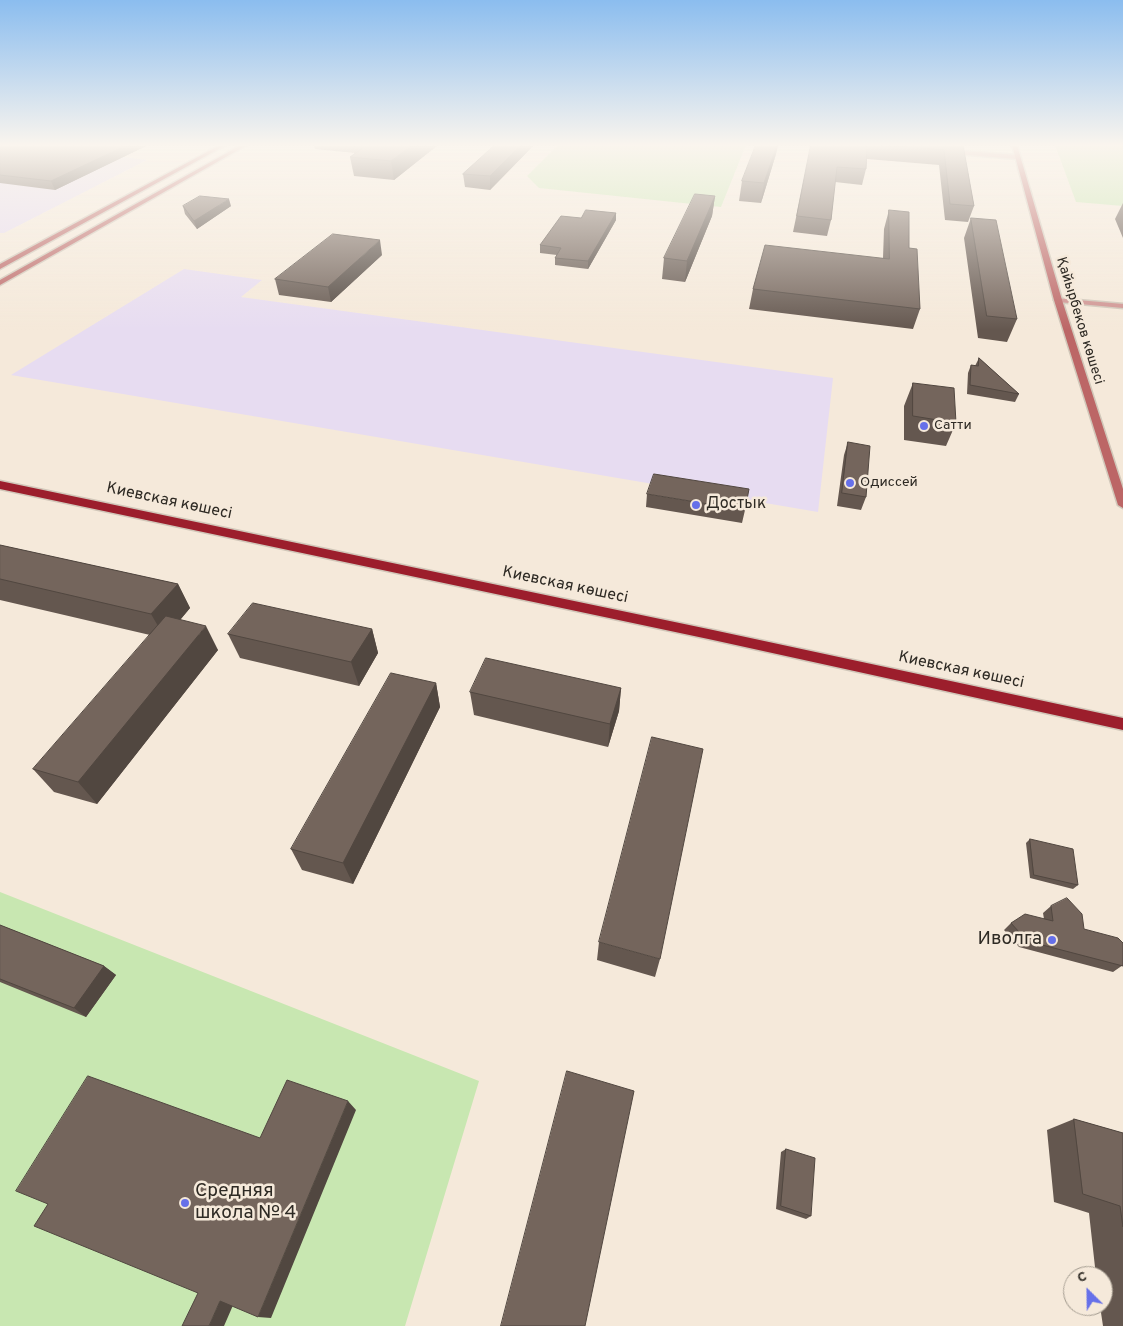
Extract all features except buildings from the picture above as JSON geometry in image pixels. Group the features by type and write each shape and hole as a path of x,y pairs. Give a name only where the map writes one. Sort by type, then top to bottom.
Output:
{"highway":[{"name":"Киевская көшесі","path":"0,485 713,635 1123,724"}],"street":[{"path":"0,267 109,207"},
{"path":"0,283 134,207"},
{"name":"Қайырбеков көшесі","path":"1031,207 1058,300 1123,505"},
{"path":"1058,300 1123,306"}],"shaded area":[{"path":"0,207 55,207 4,233 0,233"},
{"path":"184,269 262,280 241,297 833,378 818,512 11,375"}],"green space":[{"path":"0,892 479,1081 405,1326 0,1326"}],"place":[{"name":"Сатти","path":"924,426"},
{"name":"Одиссей","path":"850,483"},
{"name":"Достык","path":"696,505"},
{"name":"Иволга","path":"1052,940"},
{"name":"Средняя школа № 4","path":"185,1203"}]}
